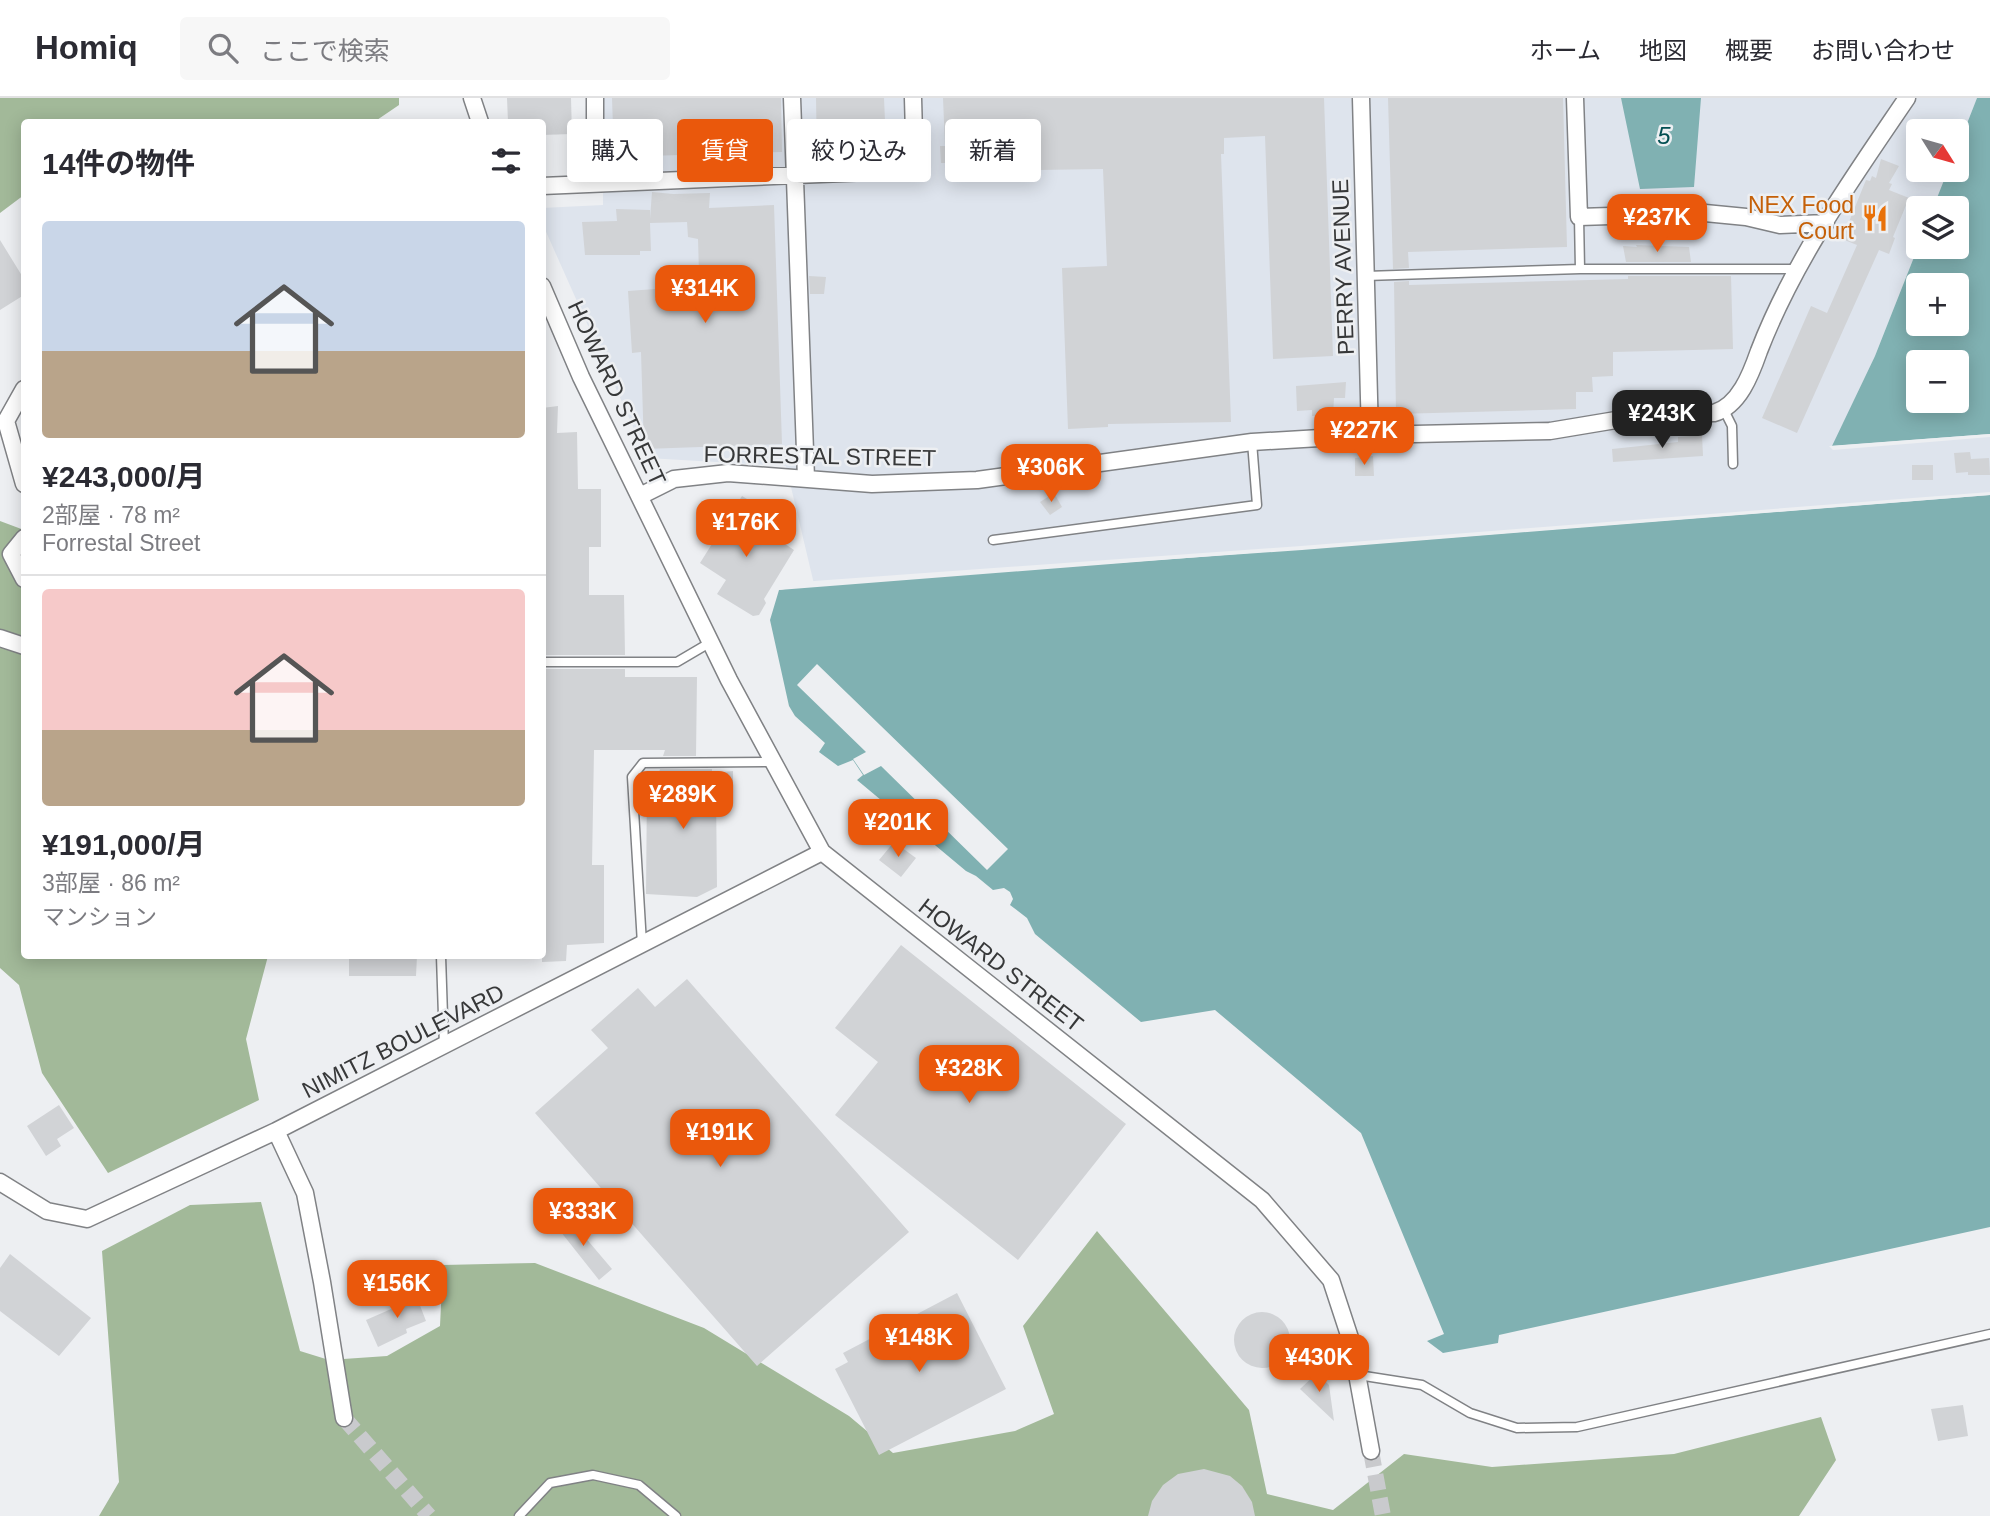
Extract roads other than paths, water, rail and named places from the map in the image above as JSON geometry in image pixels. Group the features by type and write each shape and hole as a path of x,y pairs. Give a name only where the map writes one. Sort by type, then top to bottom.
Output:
{"street":[{"path":"472,98 479,119"},
{"path":"594,98 596,183"},
{"path":"792,98 793,119"},
{"path":"913,98 914,119"},
{"name":"PERRY AVENUE","path":"1361,98 1370,435"},
{"path":"1575,98 1579,217 1705,213 1746,217 1780,225 1826,223"},
{"path":"1719,412 1747,382 1771,320 1796,269 1907,98"},
{"path":"546,186 787,175"},
{"path":"795,182 806,478"},
{"name":"HOWARD STREET","path":"546,294 582,377 710,642 822,852 1262,1200 1331,1280 1351,1341 1371,1451"},
{"path":"21,394 6,421 21,474"},
{"name":"FORRESTAL STREET","path":"640,496 674,479 728,473 806,478 852,488 872,484 976,480 1252,442 1370,435 1550,430 1646,415 1719,412"},
{"path":"21,542 11,555 21,573"},
{"path":"0,638 21,645"},
{"name":"NIMITZ BOULEVARD","path":"0,1182 47,1211 87,1219 276,1131 822,852"},
{"path":"276,1131 305,1193 323,1282 344,1418"}],"lane":[{"path":"1579,217 1580,269"},
{"path":"1366,276 1580,269 1796,269"},
{"path":"1719,412 1732,426 1733,464"},
{"path":"993,540 1257,505 1252,442"},
{"path":"546,662 677,662 710,642"},
{"path":"642,944 632,777 643,762 774,762"},
{"path":"441,959 444,1046"},
{"path":"1357,1375 1422,1385 1470,1413 1517,1428 1577,1427 1990,1334"},
{"path":"519,1516 550,1483 593,1475 639,1485 676,1516"}],"water":[{"name":"5","path":"1621,98 1701,98 1694,187 1640,189"},
{"path":"1977,98 1990,98 1990,434 1832,446 1875,356 1906,277 1906,336 1969,336 1969,273 1908,273 1913,259 1969,259 1969,196 1938,196 1943,182 1969,182 1969,119"},
{"path":"1990,495 1990,1227 1499,1335 1498,1343 1443,1353 1427,1341 1444,1334 1361,1133 1215,1010 1141,1022 1035,934 1027,918 1010,905 1013,899 1010,892 1004,888 993,890 966,871 857,780 863,775 853,760 838,766 819,752 825,743 795,716 789,706 770,620 779,590 814,584 1302,550"}],"tunnel":[{"path":"344,1418 429,1516"},
{"path":"1371,1451 1383,1516"}],"place":[{"name":"NEX Food Court","path":"1875,218"}]}
